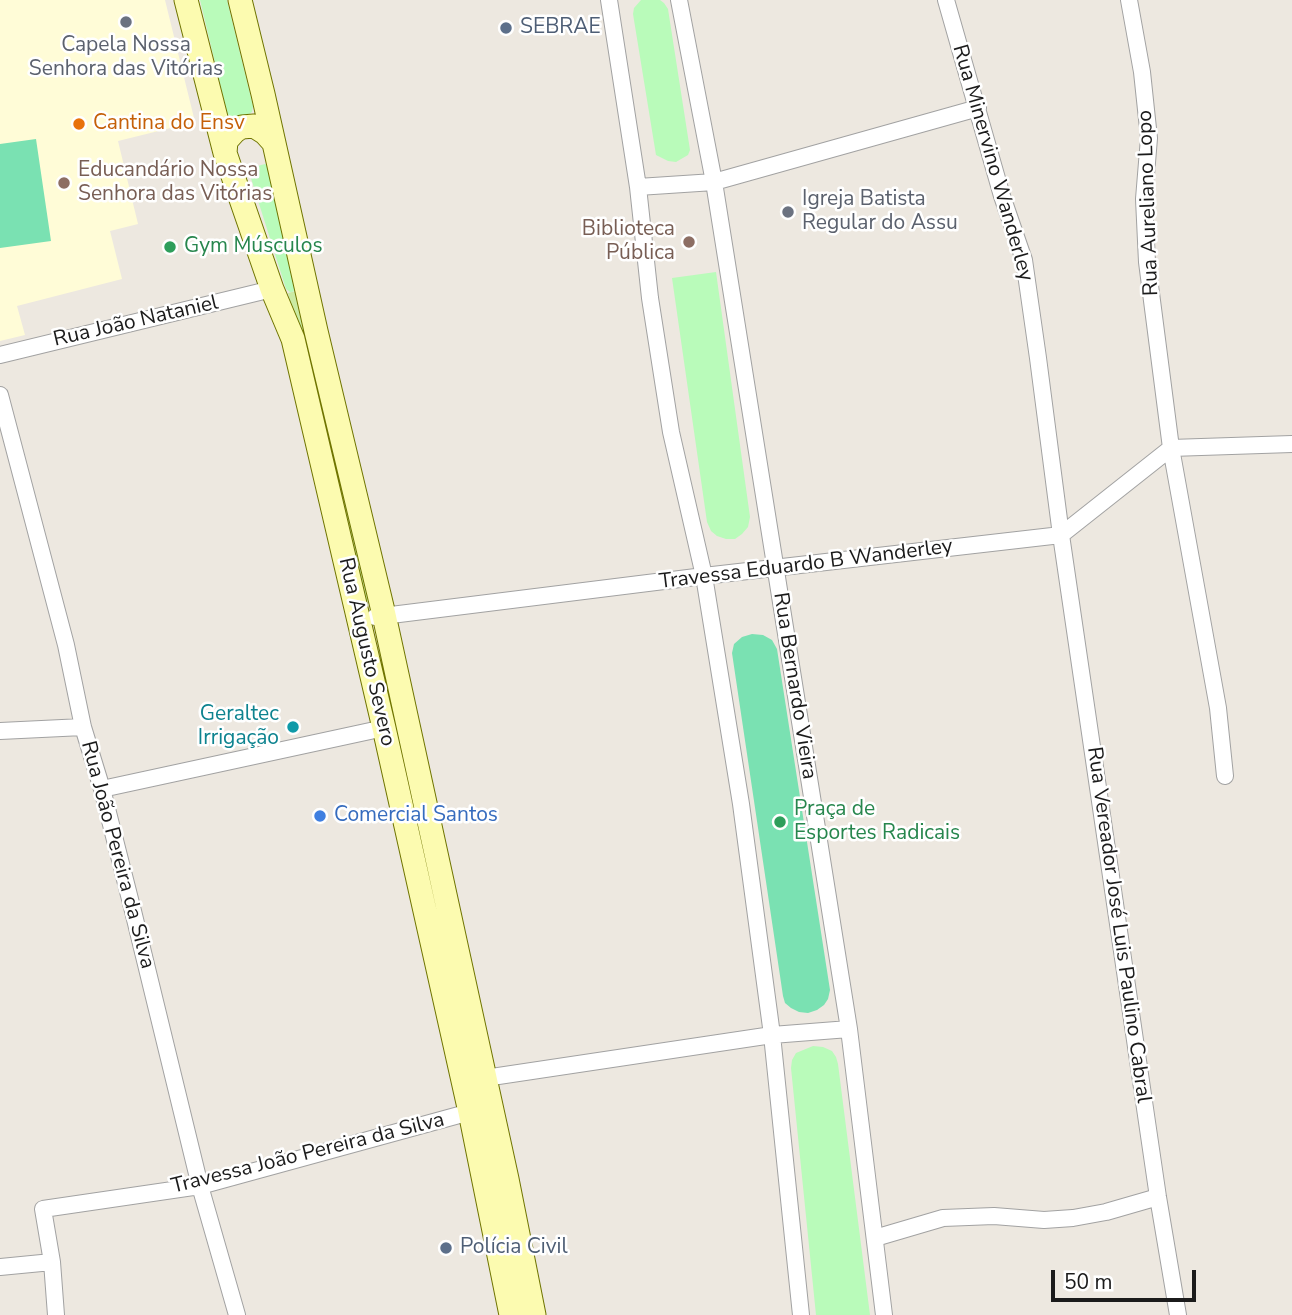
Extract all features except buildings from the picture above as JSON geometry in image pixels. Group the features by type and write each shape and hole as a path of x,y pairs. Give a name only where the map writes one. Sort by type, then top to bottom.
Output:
{"main road":[{"name":"Rua Augusto Severo","path":"186,0 225,153 272,289 293,339 470,1112 510,1315"},
{"name":"Rua Augusto Severo","path":"240,0 384,615 534,1315"},
{"path":"216,121 230,124 248,122 266,107"},
{"path":"225,153 226,141 242,127 254,126 274,143"},
{"path":"485,1184 507,1179"}],"street":[{"path":"609,0 638,187 650,298 671,432 704,576 741,804 772,1035 801,1315"},
{"name":"Rua Bernardo Vieira","path":"679,0 714,182 849,1030 884,1315"},
{"name":"Rua Minervino Wanderley","path":"946,0 1002,196 1024,260 1060,536"},
{"name":"Rua Aureliano Lopo","path":"1129,0 1142,72 1149,138 1144,199 1147,262 1171,448"},
{"path":"638,187 714,182 978,108"},
{"name":"Rua João Nataniel","path":"0,355 272,289"},
{"name":"Rua João Pereira da Silva","path":"0,395 66,645 83,727 102,789 200,1186 237,1315"},
{"path":"1060,536 1171,448 1292,444"},
{"path":"1171,448 1217,708 1225,776"},
{"name":"Travessa Eduardo B Wanderley","path":"359,619 704,576 1060,536"},
{"name":"Rua Vereador José Luis Paulino Cabral","path":"1060,536 1158,1197 1178,1315"},
{"path":"0,731 83,727"},
{"path":"102,789 384,728"},
{"path":"485,1078 772,1035 849,1030"},
{"name":"Travessa João Pereira da Silva","path":"56,1315 52,1262 43,1209 200,1186 470,1112"},
{"path":"875,1238 943,1218 1073,1218 1158,1197"},
{"path":"0,1267 52,1262"}],"shaded area":[{"name":"Educandário Nossa Senhora das Vitórias","path":"0,0 165,0 195,122 118,141 138,224 110,231 122,279 17,306 25,335 0,341"}],"green space":[{"path":"200,0 227,0 253,106 252,112 237,119 227,113"},
{"path":"641,0 660,0 668,9 690,150 688,155 676,162 656,155 633,14 634,8"},
{"path":"36,139 51,241 0,248 0,144"},
{"path":"265,164 295,287 292,292 286,289 249,172 250,168"},
{"path":"716,272 750,517 748,527 735,539 717,536 707,522 672,278"},
{"path":"296,291 370,602 364,599 288,293"},
{"name":"Praça de Esportes Radicais","path":"763,635 772,640 777,649 830,990 824,1005 808,1013 791,1008 785,1003 783,996 732,653 734,644 742,637"},
{"path":"813,1046 832,1051 838,1064 870,1315 816,1315 791,1068 796,1053"}],"place":[{"name":"Capela Nossa Senhora das Vitórias","path":"126,22"},
{"name":"SEBRAE","path":"506,28"},
{"name":"Cantina do Ensv","path":"79,124"},
{"name":"Educandário Nossa Senhora das Vitórias","path":"64,183"},
{"name":"Igreja Batista Regular do Assu","path":"788,212"},
{"name":"Biblioteca Pública","path":"689,242"},
{"name":"Gym Músculos","path":"170,247"},
{"name":"Geraltec Irrigação","path":"293,727"},
{"name":"Comercial Santos","path":"320,816"},
{"name":"Praça de Esportes Radicais","path":"780,822"},
{"name":"Polícia Civil","path":"446,1248"}]}
